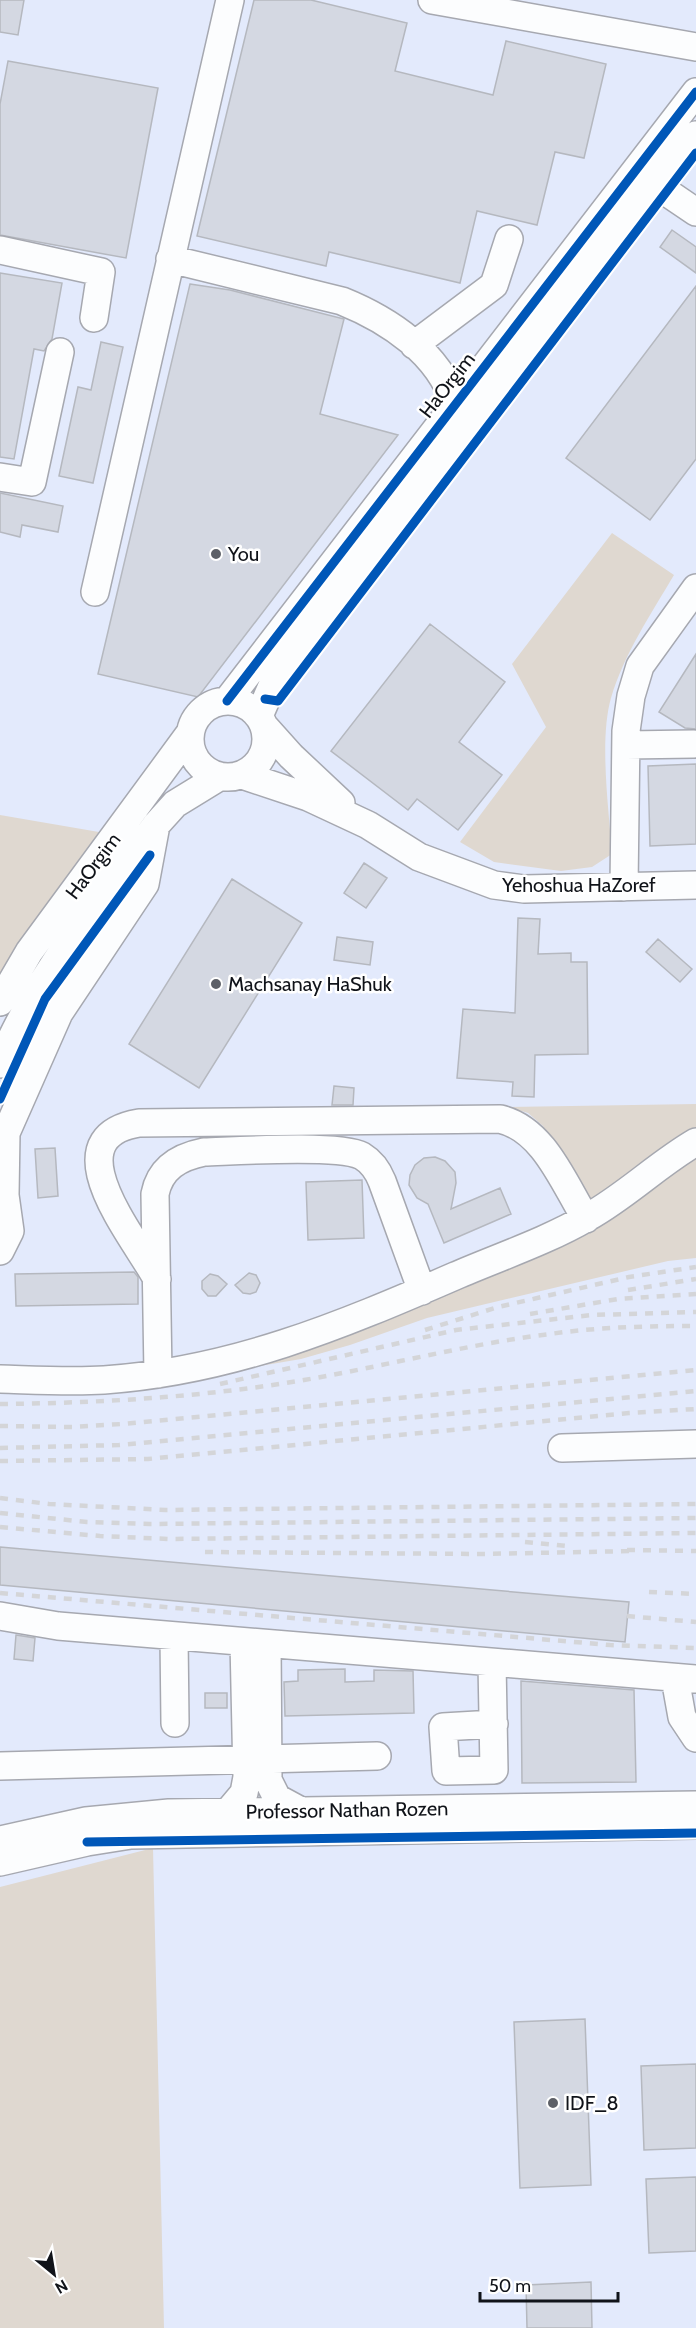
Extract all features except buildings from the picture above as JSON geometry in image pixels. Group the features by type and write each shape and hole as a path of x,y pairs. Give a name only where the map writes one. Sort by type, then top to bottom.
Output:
{"street":[{"path":"95,592 230,0"},
{"path":"432,0 696,47"},
{"path":"665,43 687,62 696,85"},
{"name":"HaOrgim","path":"227,701 696,92"},
{"path":"262,721 250,707 227,701 203,710 195,720 190,733 193,756 200,765 231,776 260,761 265,751 262,721 272,686 659,187 696,135"},
{"path":"659,187 696,212"},
{"path":"414,345 494,285 509,239"},
{"path":"0,250 101,272 94,318"},
{"path":"170,259 342,301 368,312 414,345 439,370 455,404"},
{"path":"0,477 32,482 60,352"},
{"path":"439,370 459,375 480,373"},
{"path":"624,886 626,745 631,696 640,666 693,598"},
{"name":"Yehoshua HaZoref","path":"262,721 324,789 368,825"},
{"name":"HaOrgim","path":"0,1002 29,952 190,733"},
{"path":"626,745 693,744"},
{"name":"HaOrgim","path":"0,1064 17,1026 48,970 156,825 175,804 231,776"},
{"name":"Yehoshua HaZoref","path":"231,776 308,797 368,825 419,857 494,885 524,889 696,885"},
{"path":"0,1251 10,1230 5,1195 6,1133 59,1013 145,884 156,825"},
{"path":"157,1279 115,1211 97,1160 100,1146 108,1136 119,1129 139,1123 486,1118 507,1120 519,1125 534,1137 586,1219"},
{"path":"0,1379 76,1381 158,1374 231,1360 294,1342 357,1319 586,1219 615,1200 667,1159 696,1142"},
{"path":"158,1374 156,1187 165,1170 175,1161 204,1152 337,1150 362,1156 380,1175 422,1291"},
{"path":"562,1448 696,1444"},
{"path":"0,1616 58,1626 686,1679 682,1716 696,1738"},
{"path":"174,1636 175,1723"},
{"path":"228,1812 240,1802 257,1759 255,1643"},
{"path":"492,1662 494,1724"},
{"path":"0,1766 377,1756"},
{"path":"257,1759 278,1798 301,1811"},
{"name":"Professor Nathan Rozen","path":"0,1840 129,1815 696,1805"},
{"name":"Professor Nathan Rozen","path":"0,1862 87,1842 131,1835 696,1825"},
{"path":"0,1872 87,1842"}],"shaded area":[{"path":"0,0 696,0 696,2328 0,2328"},
{"path":"612,533 674,575 647,619 623,666 607,715 605,754 612,854 592,867 561,871 494,862 460,842 546,727 512,664"},
{"path":"0,815 99,832 8,965 0,981"},
{"path":"696,1104 696,1128 677,1138 601,1200 588,1199 543,1126 528,1113 508,1107"},
{"path":"696,1157 696,1258 668,1261 427,1318 350,1345 301,1359 243,1369 372,1327 575,1238"},
{"path":"153,1848 164,2328 0,2328 0,1887"}],"railway":[{"path":"425,1330 498,1307 629,1277 696,1267"},
{"path":"628,1290 696,1279"},
{"path":"530,1314 618,1299 696,1294"},
{"path":"220,1384 456,1330 592,1315 696,1312"},
{"path":"0,1404 114,1400 229,1391 304,1380 488,1343 550,1334 623,1327 696,1326"},
{"path":"0,1426 72,1427 122,1424 696,1370"},
{"path":"0,1448 119,1445 696,1391"},
{"path":"0,1461 148,1459 629,1413 696,1409"},
{"path":"0,1498 49,1504 166,1510 696,1504"},
{"path":"0,1513 87,1522 150,1524 696,1518"},
{"path":"0,1527 100,1536 169,1539 696,1533"},
{"path":"525,1542 567,1546"},
{"path":"627,1550 696,1551"},
{"path":"205,1552 481,1554 634,1551"},
{"path":"649,1592 696,1594"},
{"path":"0,1593 610,1645 696,1648"},
{"path":"627,1616 696,1622"}],"cycle path":[{"path":"227,701 696,92"},
{"path":"265,699 278,701 696,153"},
{"path":"0,1099 45,999 150,855"},
{"path":"87,1842 696,1833"}],"place":[{"name":"You","path":"216,554"},
{"name":"Machsanay HaShuk","path":"216,984"},
{"name":"IDF_8","path":"553,2103"}]}
